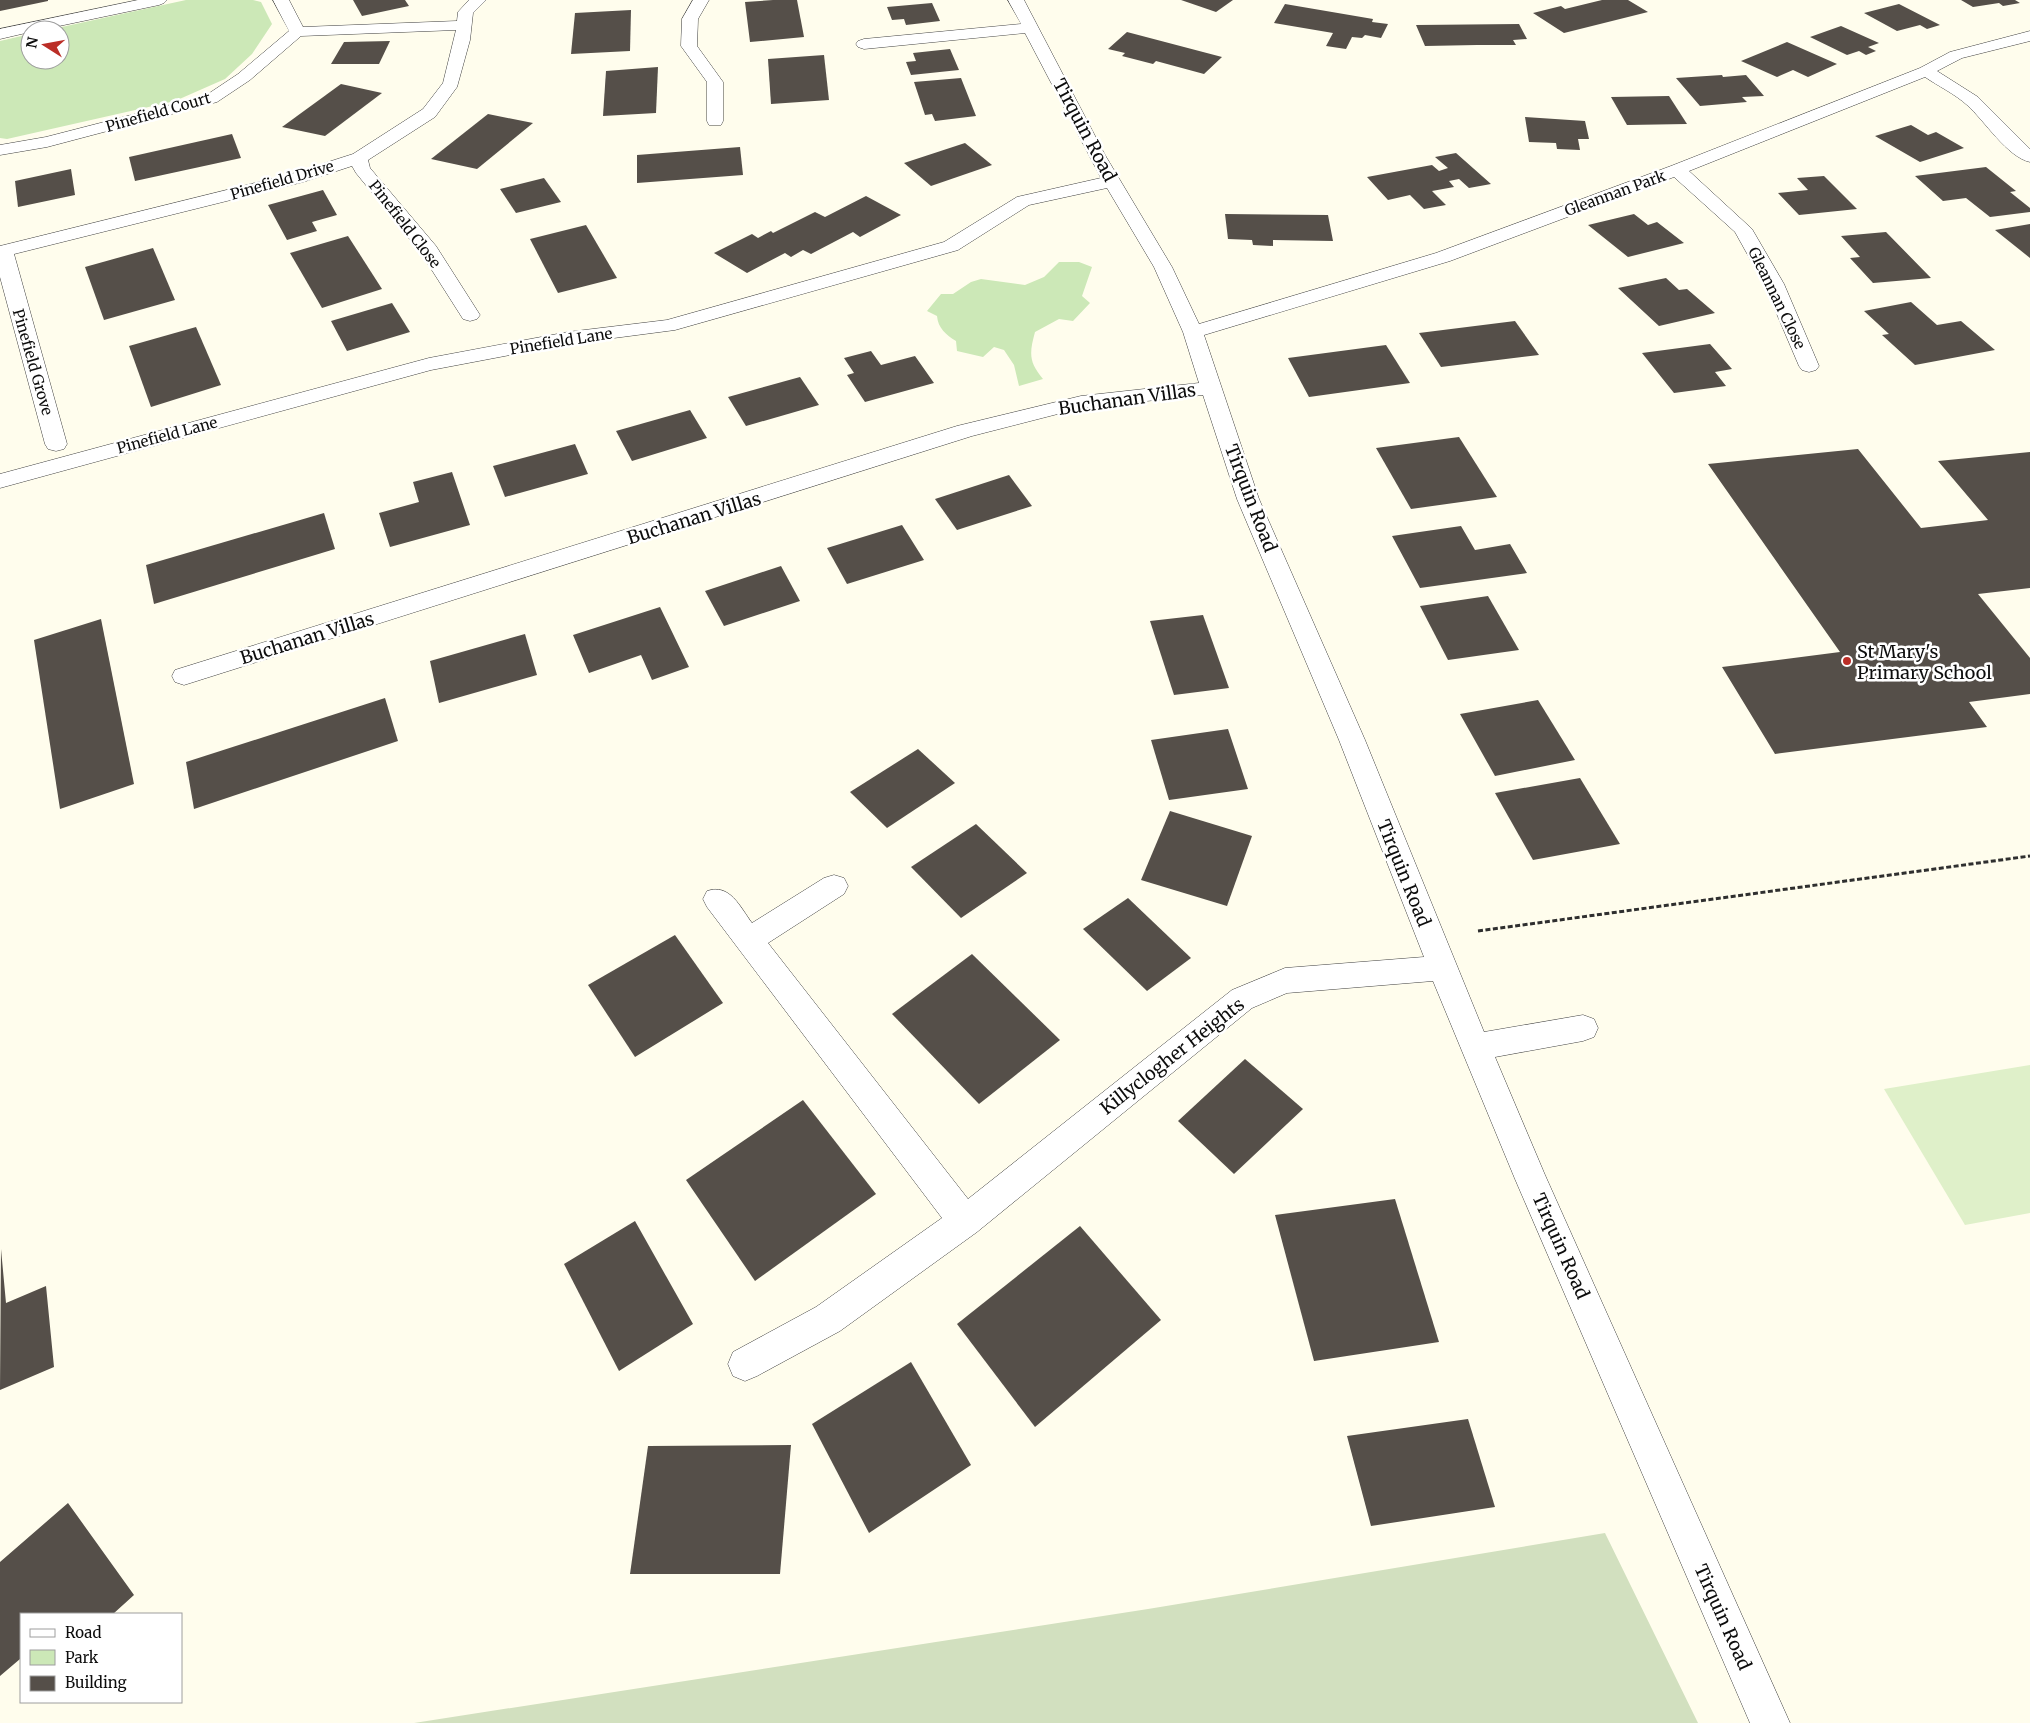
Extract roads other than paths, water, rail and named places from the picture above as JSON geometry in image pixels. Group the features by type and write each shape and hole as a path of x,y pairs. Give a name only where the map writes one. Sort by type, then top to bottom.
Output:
{"street":[{"path":"0,34 159,0"},
{"path":"281,0 297,32 464,25"},
{"name":"Pinefield Drive","path":"2,251 297,178 359,158 429,113 451,84 466,12 478,0"},
{"path":"700,0 690,20 689,46 715,82 715,121"},
{"name":"Tirquin Road","path":"1016,0 1112,181 1163,267 1192,332 1248,499 1352,740 1430,938 1531,1179 1770,1723"},
{"path":"864,44 1031,28"},
{"name":"Pinefield Court","path":"0,150 47,142 211,99 244,77 297,32"},
{"name":"Gleannan Park","path":"1192,332 1443,257 1677,170 1926,71 1956,55 2030,36"},
{"path":"1926,71 1972,100 2016,146 2030,157"},
{"name":"Pinefield Close","path":"359,158 362,169 429,250 470,315"},
{"name":"Gleannan Close","path":"1677,170 1743,229 1774,284 1809,366"},
{"name":"Pinefield Lane","path":"0,481 429,364 568,338 668,326 951,246 1023,201 1112,181"},
{"name":"Pinefield Grove","path":"2,251 56,444"},
{"name":"Buchanan Villas","path":"184,676 857,466 965,430 1081,402 1210,388"},
{"path":"750,940 834,886"},
{"path":"717,898 964,1221"},
{"name":"Killyclogher Heights","path":"744,1364 828,1319 964,1221 1242,999 1285,981 1443,968"},
{"path":"1476,1047 1583,1028"}],"place":[{"name":"St Mary's Primary School","path":"1847,661"}]}
